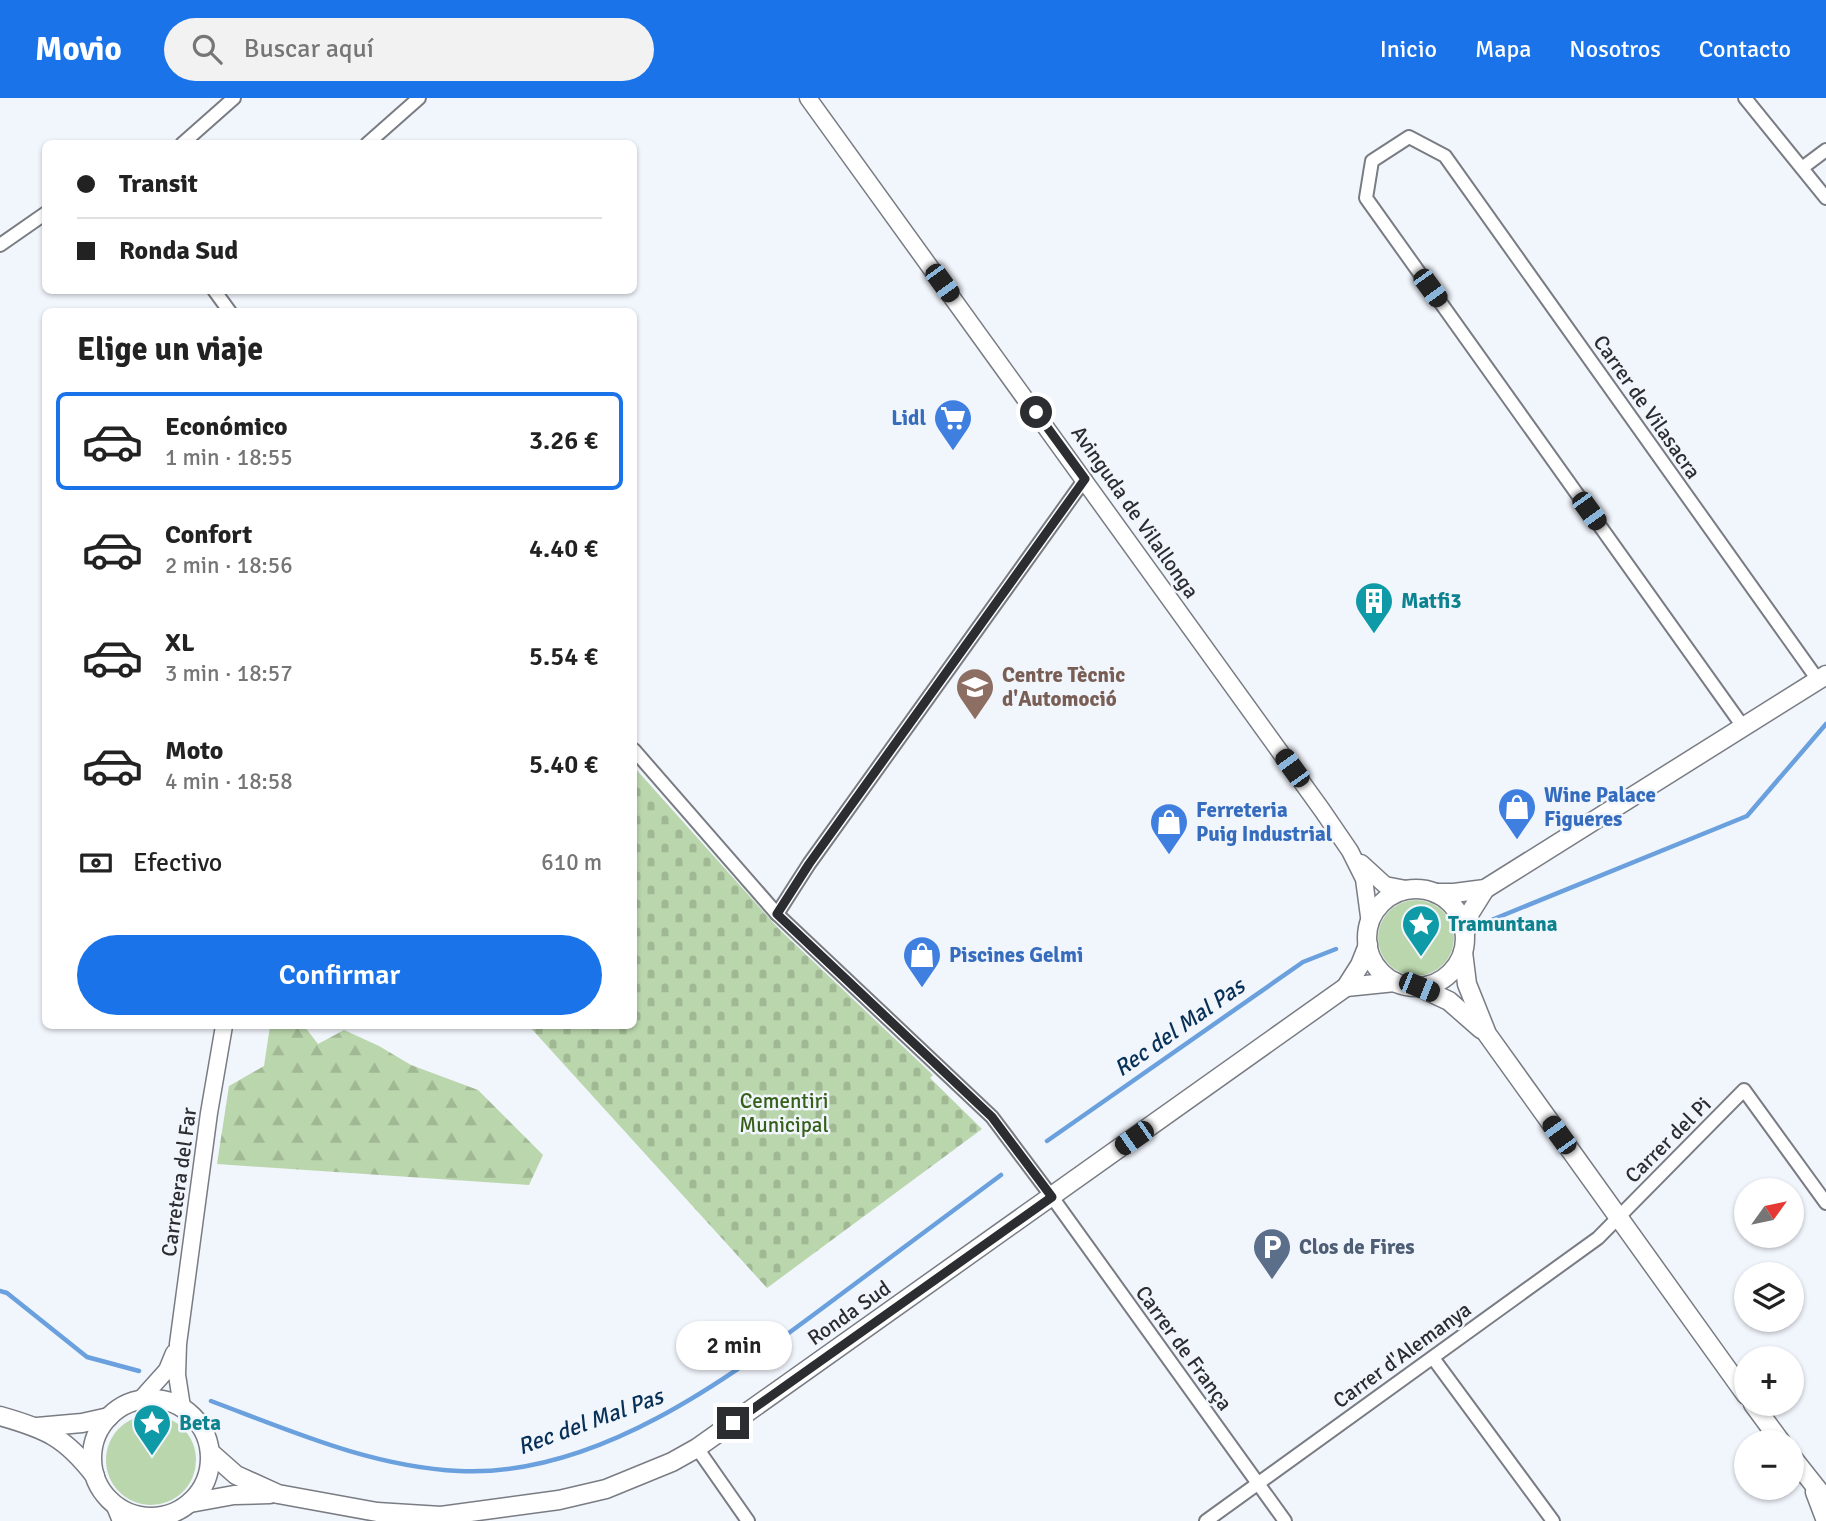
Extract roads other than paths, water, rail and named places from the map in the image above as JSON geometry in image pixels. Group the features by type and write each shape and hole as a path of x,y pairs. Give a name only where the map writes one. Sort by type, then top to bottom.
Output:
{"main road":[{"path":"1734,1378 1487,1034 1449,1001 1419,987 1395,982 1376,965 1368,945 1370,924 1374,914 1388,899 1411,890 1461,893 1485,889 1822,678"},
{"path":"1485,889 1470,913 1463,952 1467,984 1487,1034"},
{"path":"1435,893 1455,908 1465,933"},
{"name":"Ronda Sud","path":"114,1504 135,1515 158,1519 190,1503 234,1495 278,1494 394,1514 441,1516 472,1514 559,1500 606,1489 650,1472 697,1448 1346,987 1360,965 1368,945"},
{"path":"1419,987 1443,979 1453,971 1463,952"},
{"name":"Ronda Sud","path":"1346,987 1395,982"},
{"path":"114,1504 102,1491 95,1476 93,1444 99,1429 108,1416 123,1405 141,1399 162,1400 181,1407"},
{"name":"Ronda Sud","path":"181,1407 201,1426 210,1452 236,1475 278,1494"},
{"path":"0,1416 37,1427 68,1445 95,1476"},
{"path":"37,1427 82,1423 108,1416"},
{"path":"190,1503 200,1493 206,1480 210,1452"},
{"path":"1804,1474 1826,1500"},
{"path":"1812,1486 1826,1521"}],"street":[{"path":"187,140 234,98"},
{"path":"372,140 419,98"},
{"name":"Avinguda de Vilallonga","path":"808,98 1085,479 1350,851 1385,885 1411,890"},
{"path":"1745,98 1826,198"},
{"name":"Carrer de Vilasacra","path":"1744,728 1366,198 1372,161 1409,137 1445,156 1822,678"},
{"path":"1802,168 1826,150"},
{"path":"0,245 42,216"},
{"path":"777,914 809,864 1085,479"},
{"name":"Carrer de França","path":"637,753 777,914 992,1117 1286,1521"},
{"name":"Avinguda de Vilallonga","path":"1350,851 1364,880 1370,924"},
{"name":"Carretera del Far","path":"181,1407 177,1375 178,1344 209,1113 223,1029"},
{"name":"Carrer del Pi","path":"1619,1217 1744,1090 1826,1203"},
{"name":"Carrer d'Alemanya","path":"1206,1521 1598,1238 1619,1217"},
{"name":"Carretera del Far","path":"141,1399 167,1370 178,1344"},
{"path":"1433,1358 1553,1521"},
{"path":"697,1448 748,1521"},
{"path":"114,1504 121,1521"}],"waterway":[{"name":"Rec del Mal Pas","path":"1489,921 1747,816 1826,724"},
{"name":"Rec del Mal Pas","path":"1047,1141 1303,962 1336,949"},
{"name":"Rec del Mal Pas","path":"211,1401 332,1446 395,1463 459,1471 511,1469 563,1458 662,1416 709,1388 799,1326 1001,1175"},
{"name":"Rec del Mal Pas","path":"0,1291 7,1293 87,1357 139,1371"}],"place":[{"name":"Lidl","path":"953,452"},
{"name":"Matfi3","path":"1374,635"},
{"name":"Centre Tècnic d'Automoció","path":"975,721"},
{"name":"Wine Palace Figueres","path":"1517,841"},
{"name":"Ferreteria Puig Industrial","path":"1169,856"},
{"name":"Tramuntana","path":"1421,958"},
{"name":"Piscines Gelmi","path":"922,989"},
{"name":"Clos de Fires","path":"1272,1281"},
{"name":"Beta","path":"152,1457"}],"park label":[{"name":"Cementiri Municipal","path":"784,1113"}]}
